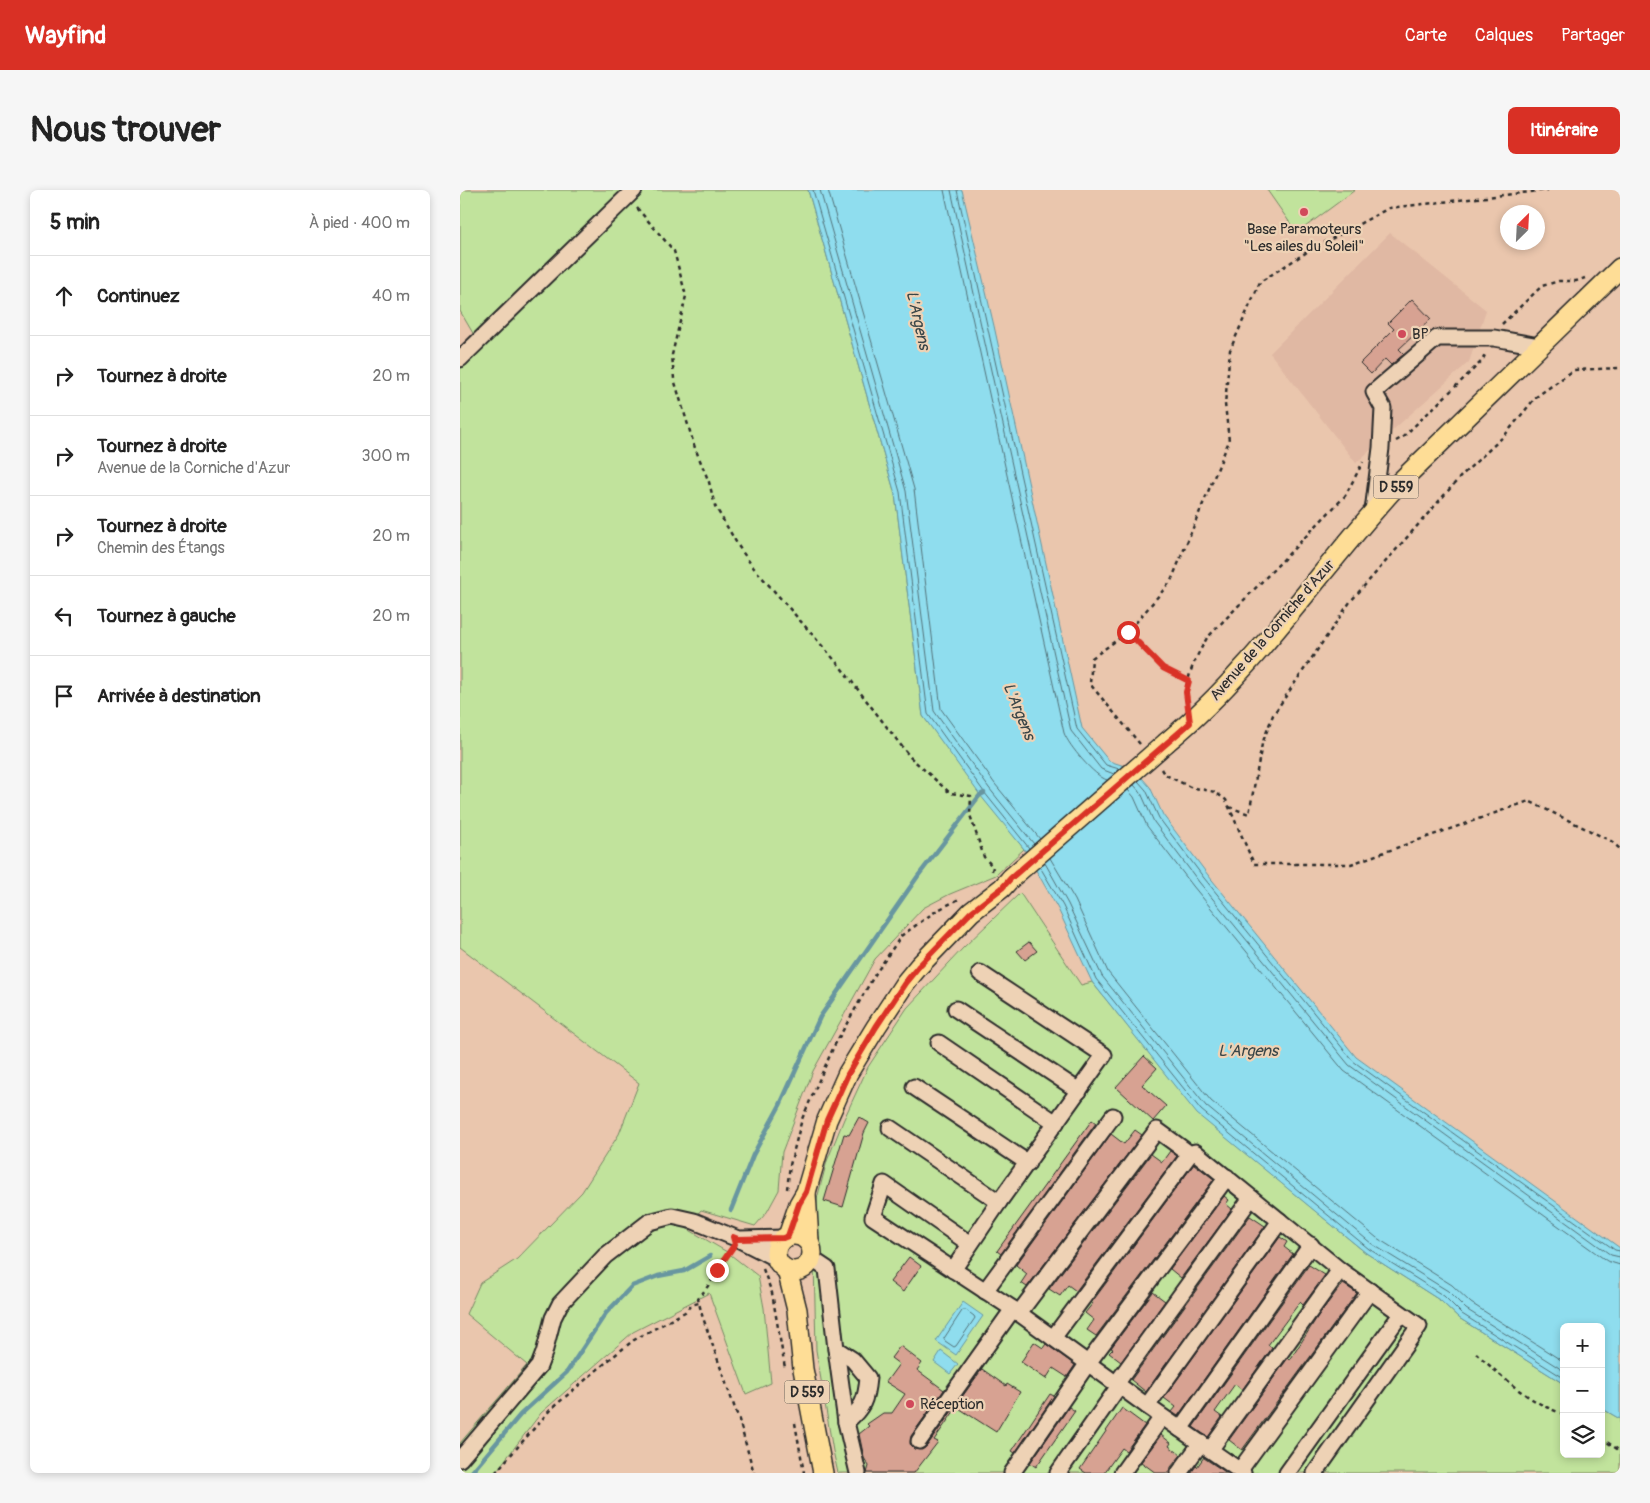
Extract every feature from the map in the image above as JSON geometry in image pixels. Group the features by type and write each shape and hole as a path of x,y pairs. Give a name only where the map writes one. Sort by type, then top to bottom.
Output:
{"main road":[{"name":"Avenue de la Corniche d'Azur","path":"786,1237 799,1204 806,1192 827,1120 848,1074 876,1027 905,983 919,966 971,912 1002,888 1011,878 1190,723 1239,672 1280,625 1373,511 1400,482 1620,268"},
{"name":"Avenue de la Corniche d'Azur","path":"806,1192 809,1256 797,1310 803,1369 823,1473"},
{"path":"799,1235 809,1256 797,1271 776,1265 777,1248 786,1237 799,1235"},
{"name":"Avenue de la Corniche d'Azur","path":"776,1265 797,1310"}],"street":[{"path":"460,359 634,190"},
{"path":"1373,511 1381,448 1383,408 1374,392 1437,338 1494,338 1539,346"},
{"path":"953,1270 1104,1055 980,973"},
{"path":"956,1009 1079,1091"},
{"path":"939,1043 1056,1123"},
{"path":"914,1087 1028,1163"},
{"path":"984,1290 1113,1116"},
{"path":"890,1128 999,1202"},
{"path":"919,1441 1016,1311 1157,1130 1190,1154"},
{"path":"1052,1338 1190,1154 1195,1152 1340,1270 1419,1326 1315,1473"},
{"path":"1012,1473 1088,1363 1227,1177"},
{"path":"970,1244 884,1184 873,1217 1016,1311 1237,1471 1370,1291"},
{"path":"1058,1473 1251,1198"},
{"path":"460,1459 539,1366 553,1318 560,1304 605,1256 649,1222 672,1216 694,1221 733,1237 776,1265"},
{"path":"1147,1406 1280,1221"},
{"path":"733,1237 786,1237"},
{"path":"1180,1429 1311,1245"},
{"path":"809,1256 827,1269 828,1290 846,1422 858,1473"},
{"path":"1179,1473 1205,1446 1340,1270"},
{"path":"1286,1473 1400,1314"},
{"path":"836,1349 853,1360 868,1378 866,1396 857,1413 846,1422"},
{"path":"1122,1473 1162,1417"}],"path":[{"path":"620,204 637,207 674,251 686,296 672,356 674,379 695,448 709,482 715,506 739,548 753,567 839,665 910,756 950,793 971,796 970,814 984,857 993,867 990,876"},
{"path":"1500,329 1503,322 1542,286 1559,281 1576,281 1589,276"},
{"path":"1395,441 1403,437 1482,361 1487,352"},
{"path":"1229,807 1249,814 1262,744 1273,715 1350,602 1462,475 1505,435 1536,397 1574,370 1620,368"},
{"path":"1190,723 1186,692 1194,660 1207,638 1345,496 1367,455"},
{"path":"1128,632 1163,668 1189,681"},
{"path":"733,1237 735,1244 717,1270 710,1286 698,1299 739,1420 754,1473"},
{"path":"776,1265 772,1293 786,1376"},
{"path":"495,1473 551,1409 610,1359 634,1340 685,1312 691,1305 699,1303"},
{"path":"1476,1353 1513,1386 1548,1409 1561,1413"},
{"path":"793,1415 804,1473"},
{"path":"1605,1441 1620,1451"}],"shaded area":[{"path":"1390,233 1486,310 1469,362 1356,463 1270,353"}],"green space":[{"path":"460,190 808,190 895,494 923,716 1024,849 996,875 950,894 923,908 875,959 813,1071 782,1152 779,1190 767,1212 755,1226 701,1210 686,1228 727,1252 758,1276 764,1308 771,1383 746,1394 709,1293 633,1332 541,1413 495,1473 460,1473 460,1443 527,1365 466,1314 480,1283 517,1259 582,1192 619,1134 639,1083 460,947 460,368 481,347 460,311"},
{"name":"Base Paramoteurs \"Les ailes du Soleil\"","path":"1267,190 1355,190 1297,233"},
{"path":"1020,893 1081,985 1092,982 1198,1114 1366,1253 1441,1301 1459,1318 1560,1381 1560,1458 1605,1458 1605,1410 1620,1419 1620,1473 838,1473 816,1350 814,1260 817,1199 827,1161 868,1067 907,1008 963,948"}],"water":[{"name":"L'Argens","path":"808,190 962,190 994,326 1082,728 1109,761 1134,769 1150,787 1163,815 1208,875 1356,1057 1620,1248 1620,1419 1605,1410 1605,1323 1560,1323 1560,1381 1459,1318 1441,1301 1366,1253 1197,1114 1092,982 1058,909 1024,849 980,795 923,716 895,494"},
{"path":"963,1302 983,1316 956,1355 936,1341"},
{"path":"941,1351 958,1364 950,1374 934,1362"}],"building":[{"name":"BP","path":"1412,299 1431,319 1399,349 1404,354 1391,365 1385,359 1371,374 1360,363 1394,329 1388,323"},
{"path":"1029,942 1037,951 1025,960 1017,951"},
{"path":"1144,1056 1157,1068 1142,1085 1166,1106 1153,1121 1116,1087"},
{"path":"859,1117 869,1123 864,1133 843,1207 824,1201 844,1134 849,1135"},
{"path":"1092,1120 1096,1123 1001,1254 997,1251"},
{"path":"1135,1130 1142,1135 1027,1287 1021,1283 1027,1274 1016,1265 1111,1134 1124,1144"},
{"path":"1170,1151 1177,1156 1076,1291 1068,1285 1060,1296 1049,1289 1151,1154 1162,1162"},
{"path":"1194,1164 1214,1179 1096,1336 1087,1330 1094,1320 1085,1313"},
{"path":"1224,1196 1229,1200 1226,1204 1232,1209 1181,1278 1170,1269"},
{"path":"1250,1216 1265,1226 1146,1392 1131,1380"},
{"path":"1280,1237 1287,1242 1284,1247 1293,1254 1178,1416 1172,1412 1176,1407 1164,1398"},
{"path":"909,1257 921,1266 903,1292 890,1282"},
{"path":"1309,1265 1325,1275 1303,1305 1300,1302 1268,1345 1272,1348 1242,1390 1235,1384 1215,1412 1222,1417 1208,1437 1193,1427"},
{"path":"1343,1284 1357,1293 1242,1450 1229,1440 1288,1358 1290,1360 1318,1316"},
{"path":"1153,1292 1165,1301 1121,1362 1109,1353 1113,1349 1111,1348"},
{"path":"1034,1342 1043,1348 1046,1344 1075,1365 1067,1377 1053,1368 1046,1379 1021,1362"},
{"path":"900,1346 922,1363 917,1370 944,1390 911,1436 910,1444 914,1449 922,1450 927,1446 982,1369 1006,1386 1007,1384 1020,1392 996,1432 957,1407 934,1440 938,1442 914,1473 867,1473 869,1466 864,1458 859,1434 869,1426 867,1424 883,1413 892,1413 905,1394 886,1382 899,1364 891,1358"},
{"path":"1050,1394 1054,1396 1015,1453 1012,1451"},
{"path":"1069,1407 1075,1411 1036,1467 1030,1463"},
{"path":"1122,1408 1145,1425 1126,1451 1122,1448 1104,1473 1086,1473 1080,1469"},
{"path":"1161,1435 1171,1443 1169,1446 1181,1455 1171,1467 1170,1473 1156,1473 1141,1462"},
{"path":"1204,1458 1227,1473 1191,1473"}],"waterway":[{"path":"731,1210 753,1155 780,1105 820,1017 918,876 980,795 984,793"},
{"path":"471,1473 520,1415 567,1372 606,1313 632,1286 658,1276 684,1271 710,1256"}],"place":[{"name":"Base Paramoteurs \"Les ailes du Soleil\"","path":"1304,212"},
{"name":"BP","path":"1402,334"},
{"name":"Réception","path":"910,1404"}],"route":[{"path":"717,1270 735,1244 733,1237 738,1239 783,1238 788,1236 799,1204 806,1192 827,1120 848,1074 876,1027 905,983 919,966 971,912 1002,888 1011,878 1190,723 1186,692 1189,681 1163,668 1128,632"}]}
